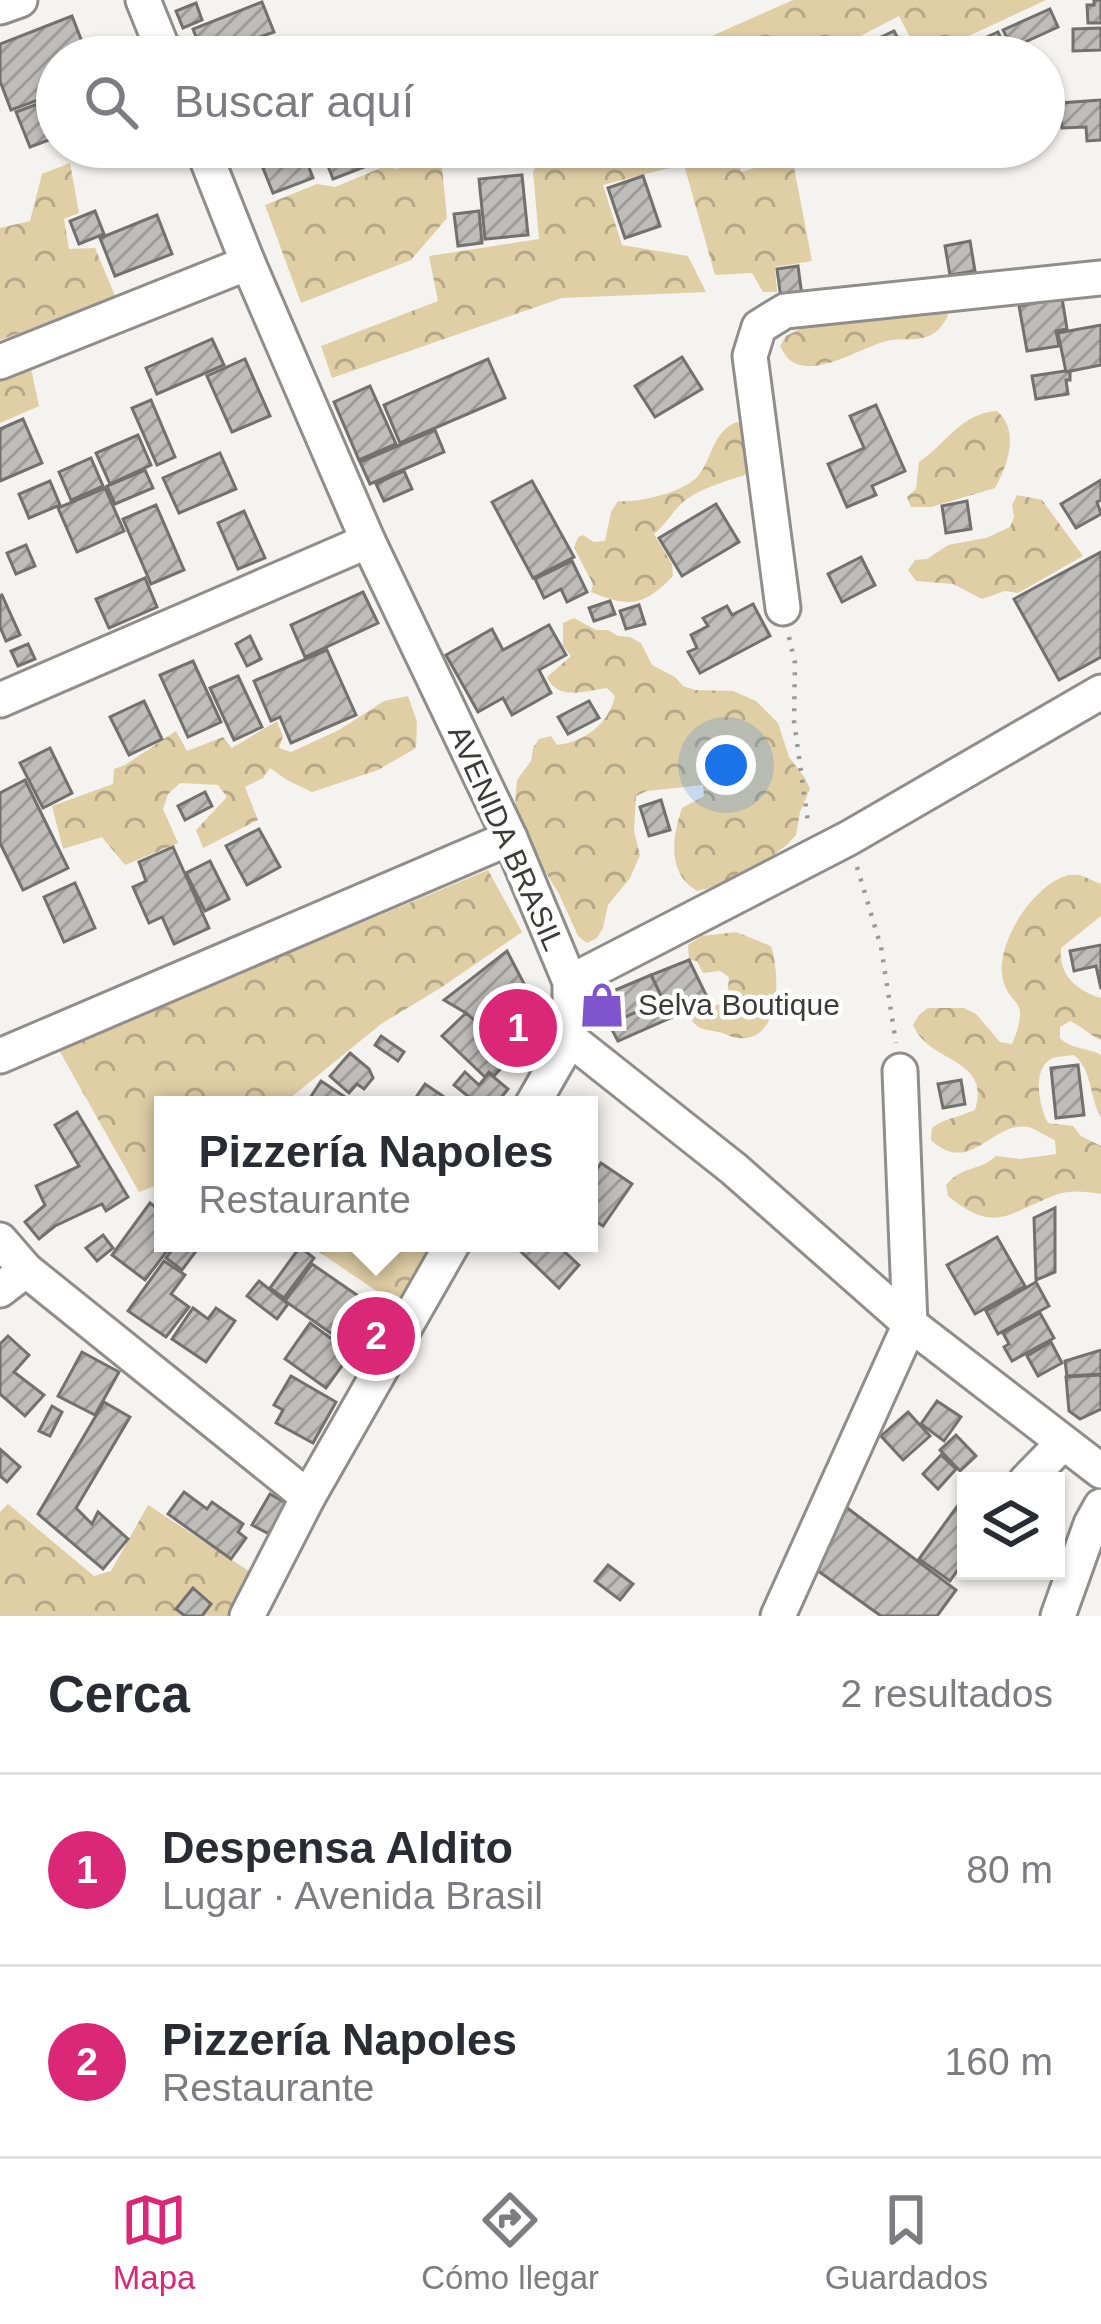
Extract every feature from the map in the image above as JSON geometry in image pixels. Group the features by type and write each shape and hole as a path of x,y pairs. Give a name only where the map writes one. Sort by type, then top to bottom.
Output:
{"street":[{"path":"0,8 20,0"},
{"path":"143,0 158,36"},
{"name":"AVENIDA BRASIL","path":"210,168 368,541 510,838 570,982 570,1039"},
{"path":"0,362 248,262"},
{"path":"783,608 750,356 759,327 785,311 1101,278"},
{"path":"0,700 368,541"},
{"path":"570,982 849,838 1101,692"},
{"path":"0,1056 510,838"},
{"path":"537,1096 570,1039 734,1168 910,1324 1087,1454 1046,1472"},
{"path":"778,1616 910,1324 900,1071"},
{"path":"0,1240 13,1280 308,1497"},
{"path":"248,1616 308,1497 449,1252"},
{"path":"1058,1616 1101,1506"}],"path":[{"path":"783,608 795,663 794,721 812,857"},
{"path":"849,838 881,947 900,1071"}],"green space":[{"path":"793,0 1046,0 969,36 909,36 899,16 860,36 712,36"},
{"path":"71,168 79,213 64,219 69,249 95,248 116,298 0,340 0,228 30,221 42,174"},
{"path":"381,168 442,168 447,218 411,260 301,303 265,205 317,184 335,187"},
{"path":"669,168 603,185 622,245 688,256 706,292 562,298 332,378 321,346 438,301 429,256 539,239 533,171"},
{"path":"685,168 740,168 741,172 794,168 812,261 775,267 777,292 763,292 752,273 715,275"},
{"path":"944,303 948,316 929,336 891,340 822,365 796,364 780,346 786,336 808,325"},
{"path":"31,368 39,406 0,423 0,380"},
{"path":"997,411 1010,438 995,488 931,507 911,507 907,497 916,489 919,462 973,417"},
{"path":"737,422 748,427 750,473 694,494 654,534 672,564 673,576 636,601 591,592 593,584 574,548 578,537 605,541 618,501 684,487 704,468 718,438"},
{"path":"1017,495 1042,500 1083,556 1018,593 1005,591 982,599 953,584 916,581 908,570 915,560 1010,527"},
{"path":"574,618 641,643 652,665 683,686 733,691 756,701 778,723 789,757 810,789 796,835 788,844 760,865 738,873 730,883 697,891 681,875 674,842 682,808 704,796 703,785 636,796 634,831 640,855 630,878 608,905 597,938 587,943 578,936 559,894 531,856 514,815 517,780 539,739 551,736 557,745 586,736 612,706 615,696 607,688 565,692 547,677 571,656 563,646 563,623"},
{"path":"408,696 417,722 416,748 378,770 312,792 270,768 263,778 245,787 258,820 203,848 196,830 227,797 218,785 180,783 168,794 163,809 178,843 125,865 102,837 63,849 52,806 113,784 114,769 176,731 187,751 223,737 232,748 277,721 283,736 279,748 291,752 339,730 384,701"},
{"path":"488,870 522,932 381,1024 293,1096 154,1096 154,1186 139,1192 59,1050"},
{"path":"1068,875 1101,884 1101,916 1061,948 1061,958 1071,980 1101,998 1101,1040 1070,1021 1060,1027 1060,1038 1101,1055 1101,1118 1084,1068 1074,1055 1046,1063 1039,1078 1040,1098 1048,1123 1073,1126 1101,1146 1101,1194 1065,1192 1001,1217 978,1215 948,1196 946,1185 953,1178 996,1156 1020,1159 1056,1154 1055,1140 1028,1127 1015,1127 958,1153 931,1140 932,1128 975,1110 978,1093 967,1070 921,1038 913,1025 928,1008 964,1008 976,1014 1000,1042 1012,1044 1020,1017 1002,974 1006,945 1032,901"},
{"path":"736,932 771,946 776,973 770,1018 751,1037 736,1038 692,1021 727,1000 729,977 720,971 703,973 697,961 689,960 688,945 702,936"},
{"path":"319,1252 434,1252 400,1307"},
{"path":"8,1504 94,1576 111,1571 148,1505 258,1577 235,1616 0,1616 0,1512"}],"building":[{"path":"1094,0 1101,0 1101,23 1088,23 1087,5 1094,5"},
{"path":"262,2 274,32 196,36 193,29"},
{"path":"196,3 202,20 183,28 176,11"},
{"path":"1050,9 1058,27 1038,36 1006,36 1003,30"},
{"path":"72,16 80,36 36,36 36,101 11,110 0,81 0,44"},
{"path":"1101,28 1101,50 1073,51 1073,29"},
{"path":"1101,100 1101,140 1087,141 1086,127 1065,128 1065,103"},
{"path":"36,105 36,145 30,147 16,112"},
{"path":"263,168 309,168 313,178 273,193"},
{"path":"329,168 362,168 333,179"},
{"path":"522,175 528,235 485,239 479,179"},
{"path":"643,176 660,226 625,238 608,188"},
{"path":"95,211 104,234 79,244 70,221"},
{"path":"479,211 482,243 458,246 454,214"},
{"path":"157,215 172,254 115,276 100,238"},
{"path":"970,241 975,271 950,275 945,246"},
{"path":"798,266 802,296 781,299 777,269"},
{"path":"1062,298 1067,329 1056,331 1059,346 1027,351 1019,306"},
{"path":"1101,325 1101,365 1066,372 1058,333"},
{"path":"212,339 224,365 157,394 146,368"},
{"path":"682,357 702,389 655,417 635,386"},
{"path":"245,359 270,416 232,432 207,376"},
{"path":"488,359 505,398 400,443 384,405"},
{"path":"1070,372 1068,394 1036,399 1032,376"},
{"path":"370,386 396,444 359,460 334,402"},
{"path":"151,400 175,457 157,465 132,408"},
{"path":"876,405 905,471 872,486 876,495 847,507 828,464 864,448 850,416"},
{"path":"23,419 42,463 0,481 0,429"},
{"path":"435,430 444,452 370,484 360,462"},
{"path":"138,435 151,465 110,484 96,453"},
{"path":"220,453 236,489 179,513 163,478"},
{"path":"91,458 103,486 71,500 59,472"},
{"path":"145,470 153,488 115,504 107,486"},
{"path":"404,471 412,489 384,501 376,484"},
{"path":"1101,480 1097,502 1101,514 1076,528 1061,504"},
{"path":"50,481 60,505 29,518 19,494"},
{"path":"532,481 574,557 533,578 492,502"},
{"path":"105,488 124,531 77,552 58,508"},
{"path":"967,501 971,529 946,533 942,506"},
{"path":"716,504 739,542 682,576 659,538"},
{"path":"156,505 184,570 151,584 123,519"},
{"path":"244,511 265,558 238,569 218,523"},
{"path":"26,545 35,566 16,574 7,553"},
{"path":"1101,552 1101,657 1059,680 1014,599"},
{"path":"861,557 875,585 842,602 828,574"},
{"path":"572,561 587,592 567,602 561,589 544,598 535,579"},
{"path":"145,578 157,607 109,628 96,599"},
{"path":"363,592 378,623 305,657 291,625"},
{"path":"2,595 20,635 6,641 0,627"},
{"path":"610,601 615,614 594,621 589,608"},
{"path":"753,604 770,636 700,673 688,652 697,648 691,635 708,626 703,618 727,606 732,615"},
{"path":"639,605 645,624 626,629 620,611"},
{"path":"549,625 566,655 539,670 551,693 512,715 503,698 478,712 446,655 492,629 503,650"},
{"path":"250,636 261,659 247,666 236,644"},
{"path":"28,644 35,659 18,666 11,651"},
{"path":"327,650 356,715 291,743 280,717 271,721 254,681"},
{"path":"193,661 221,722 188,737 160,675"},
{"path":"238,676 262,727 234,740 210,688"},
{"path":"144,701 162,739 129,755 110,717"},
{"path":"589,701 599,718 568,734 558,717"},
{"path":"50,748 72,793 43,808 20,763"},
{"path":"25,780 68,868 23,890 0,843 0,793"},
{"path":"205,792 212,806 185,820 178,806"},
{"path":"661,800 670,830 649,836 640,807"},
{"path":"259,829 280,867 247,885 226,846"},
{"path":"173,847 209,928 174,944 162,917 149,923 133,887 146,881 139,862"},
{"path":"210,861 229,899 205,911 186,873"},
{"path":"75,883 95,928 64,942 44,897"},
{"path":"1101,945 1101,989 1096,966 1074,971 1070,951"},
{"path":"507,951 531,997 488,1033 444,1000"},
{"path":"689,960 709,1001 618,1041 609,1024 663,1000 651,975"},
{"path":"651,975 663,1000 609,1024 594,999"},
{"path":"531,997 546,1024 523,1063 488,1033"},
{"path":"466,1013 514,1054 494,1076 489,1072 485,1077 442,1036"},
{"path":"381,1036 404,1052 398,1061 375,1045"},
{"path":"350,1053 373,1078 364,1089 357,1084 349,1093 330,1076"},
{"path":"1078,1065 1084,1115 1056,1118 1051,1068"},
{"path":"465,1072 479,1085 489,1073 508,1089 502,1096 468,1096 454,1085"},
{"path":"961,1080 965,1104 943,1108 938,1084"},
{"path":"321,1081 344,1096 311,1096"},
{"path":"425,1084 443,1096 417,1096"},
{"path":"77,1112 128,1197 106,1211 102,1204 55,1226 39,1239 25,1222 45,1205 36,1186 79,1166 55,1125"},
{"path":"601,1163 632,1184 603,1226 598,1223"},
{"path":"150,1203 154,1206 154,1252 166,1252 145,1280 112,1255"},
{"path":"1055,1208 1055,1272 1036,1280 1034,1218"},
{"path":"103,1235 113,1248 97,1261 86,1248"},
{"path":"997,1237 1025,1286 975,1314 947,1265"},
{"path":"170,1252 195,1252 182,1270 166,1258"},
{"path":"296,1252 314,1258 284,1298 270,1288"},
{"path":"521,1252 565,1252 579,1265 559,1288"},
{"path":"164,1261 185,1275 171,1294 189,1307 166,1337 128,1311"},
{"path":"312,1264 396,1322 372,1362 285,1301"},
{"path":"259,1281 288,1304 277,1319 247,1296"},
{"path":"1036,1282 1049,1306 998,1334 986,1311"},
{"path":"193,1308 208,1319 216,1308 235,1321 206,1362 172,1339"},
{"path":"1040,1313 1054,1338 1012,1361 1003,1333"},
{"path":"310,1323 351,1353 326,1388 285,1359"},
{"path":"8,1336 29,1355 14,1372 44,1395 25,1416 0,1394 0,1344"},
{"path":"1051,1342 1062,1363 1038,1376 1027,1356"},
{"path":"1101,1350 1101,1374 1067,1376 1065,1361"},
{"path":"82,1352 119,1372 95,1415 58,1396"},
{"path":"1101,1375 1101,1409 1080,1419 1069,1411 1066,1377"},
{"path":"291,1376 336,1402 313,1443 276,1423 283,1410 274,1405"},
{"path":"937,1401 961,1417 944,1441 921,1424"},
{"path":"104,1402 130,1417 76,1508 92,1524 98,1512 128,1539 103,1569 38,1514"},
{"path":"52,1406 62,1412 50,1436 39,1431"},
{"path":"908,1412 930,1436 903,1460 881,1436"},
{"path":"956,1435 976,1456 960,1471 940,1450"},
{"path":"0,1449 20,1467 7,1482 0,1476"},
{"path":"941,1455 956,1469 938,1489 923,1474"},
{"path":"184,1492 207,1509 212,1502 243,1524 238,1532 246,1538 231,1559 168,1514"},
{"path":"270,1494 288,1504 271,1535 252,1525"},
{"path":"842,1504 956,1590 937,1616 881,1616 814,1568"},
{"path":"957,1507 957,1571 950,1581 919,1559"},
{"path":"608,1565 633,1584 620,1600 595,1581"},
{"path":"193,1588 211,1604 202,1616 185,1616 176,1609"}],"place":[{"name":"Selva Boutique","path":"602,1005"},
{"name":"Despensa Aldito","path":"518,1028"},
{"name":"Pizzería Napoles","path":"376,1336"}]}
